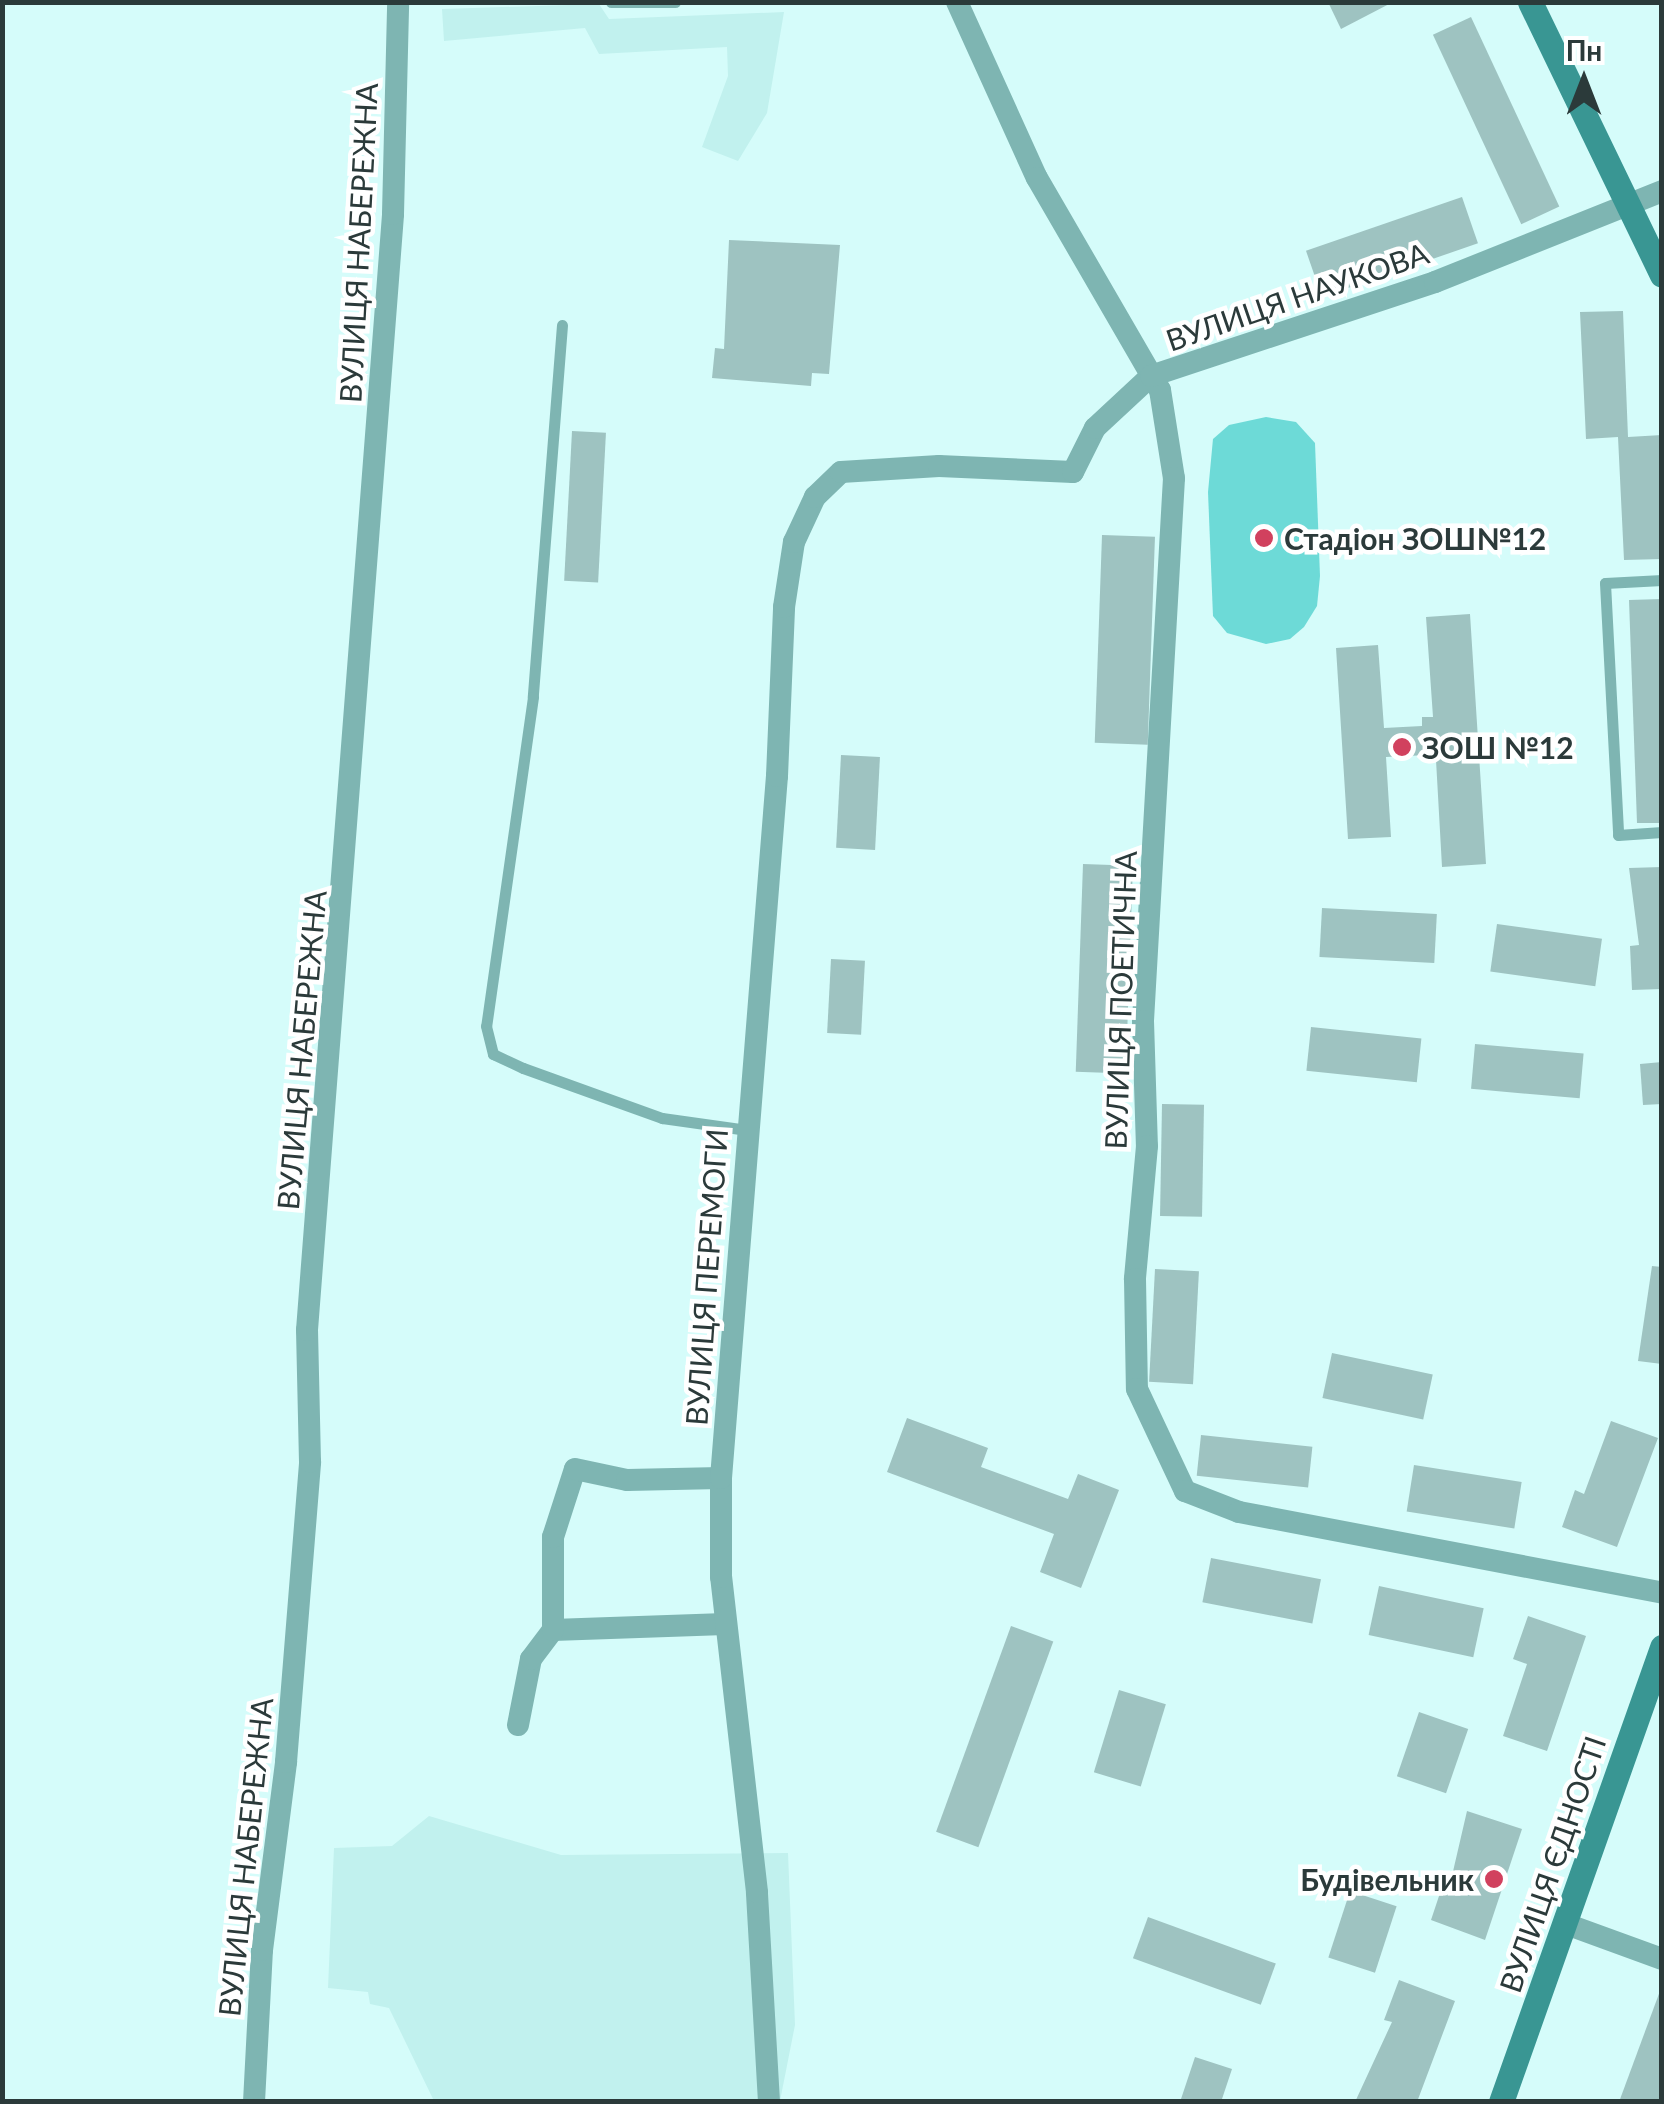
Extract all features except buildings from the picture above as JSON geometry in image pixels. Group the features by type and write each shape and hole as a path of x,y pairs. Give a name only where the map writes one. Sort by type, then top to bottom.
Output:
{"street":[{"name":"ВУЛИЦЯ НАБЕРЕЖНА","path":"254,2102 262,1950 286,1762 310,1462 307,1330 393,214 398,2"},
{"path":"1530,2 1662,275"},
{"name":"ВУЛИЦЯ ПОЕТИЧНА","path":"966,6 1036,178 1151,376 1174,478 1143,1021 1147,1146 1134,1279 1137,1389 1185,1491 1221,1505 1662,1592"},
{"name":"ВУЛИЦЯ НАУКОВА","path":"841,472 939,466 1074,472 1095,428 1151,376 1434,282 1662,191"},
{"name":"ВУЛИЦЯ ПЕРЕМОГИ","path":"768,2102 757,1892 726,1624 722,1478 784,607 794,542 815,497 841,472"},
{"path":"518,1725 530,1660 554,1630 554,1537 575,1468 627,1480 722,1478"},
{"path":"554,1630 726,1624"},
{"name":"ВУЛИЦЯ ЄДНОСТІ","path":"1501,2102 1662,1647"},
{"path":"1566,1924 1662,1959"}],"lane":[{"path":"611,2 676,2"},
{"path":"562,325 533,697 486,1026 494,1054 523,1068 662,1118 747,1130"},
{"path":"1662,580 1605,583 1618,834 1662,832"}],"shaded area":[{"path":"599,4 609,19 784,12 767,113 738,161 702,147 728,76 727,47 599,54 585,28 444,41 442,9"},
{"name":"Стадіон ЗОШ№12","path":"1266,417 1296,422 1315,443 1320,576 1317,606 1304,627 1290,639 1266,644 1227,633 1213,616 1208,492 1213,439 1229,425"},
{"path":"429,1816 561,1855 788,1853 795,2025 780,2101 434,2101 389,2008 370,2004 368,1992 328,1988 334,1848 392,1846"}],"place":[{"name":"Стадіон ЗОШ№12","path":"1264,538"},
{"name":"ЗОШ №12","path":"1402,747"},
{"name":"Будівельник","path":"1494,1879"}]}
